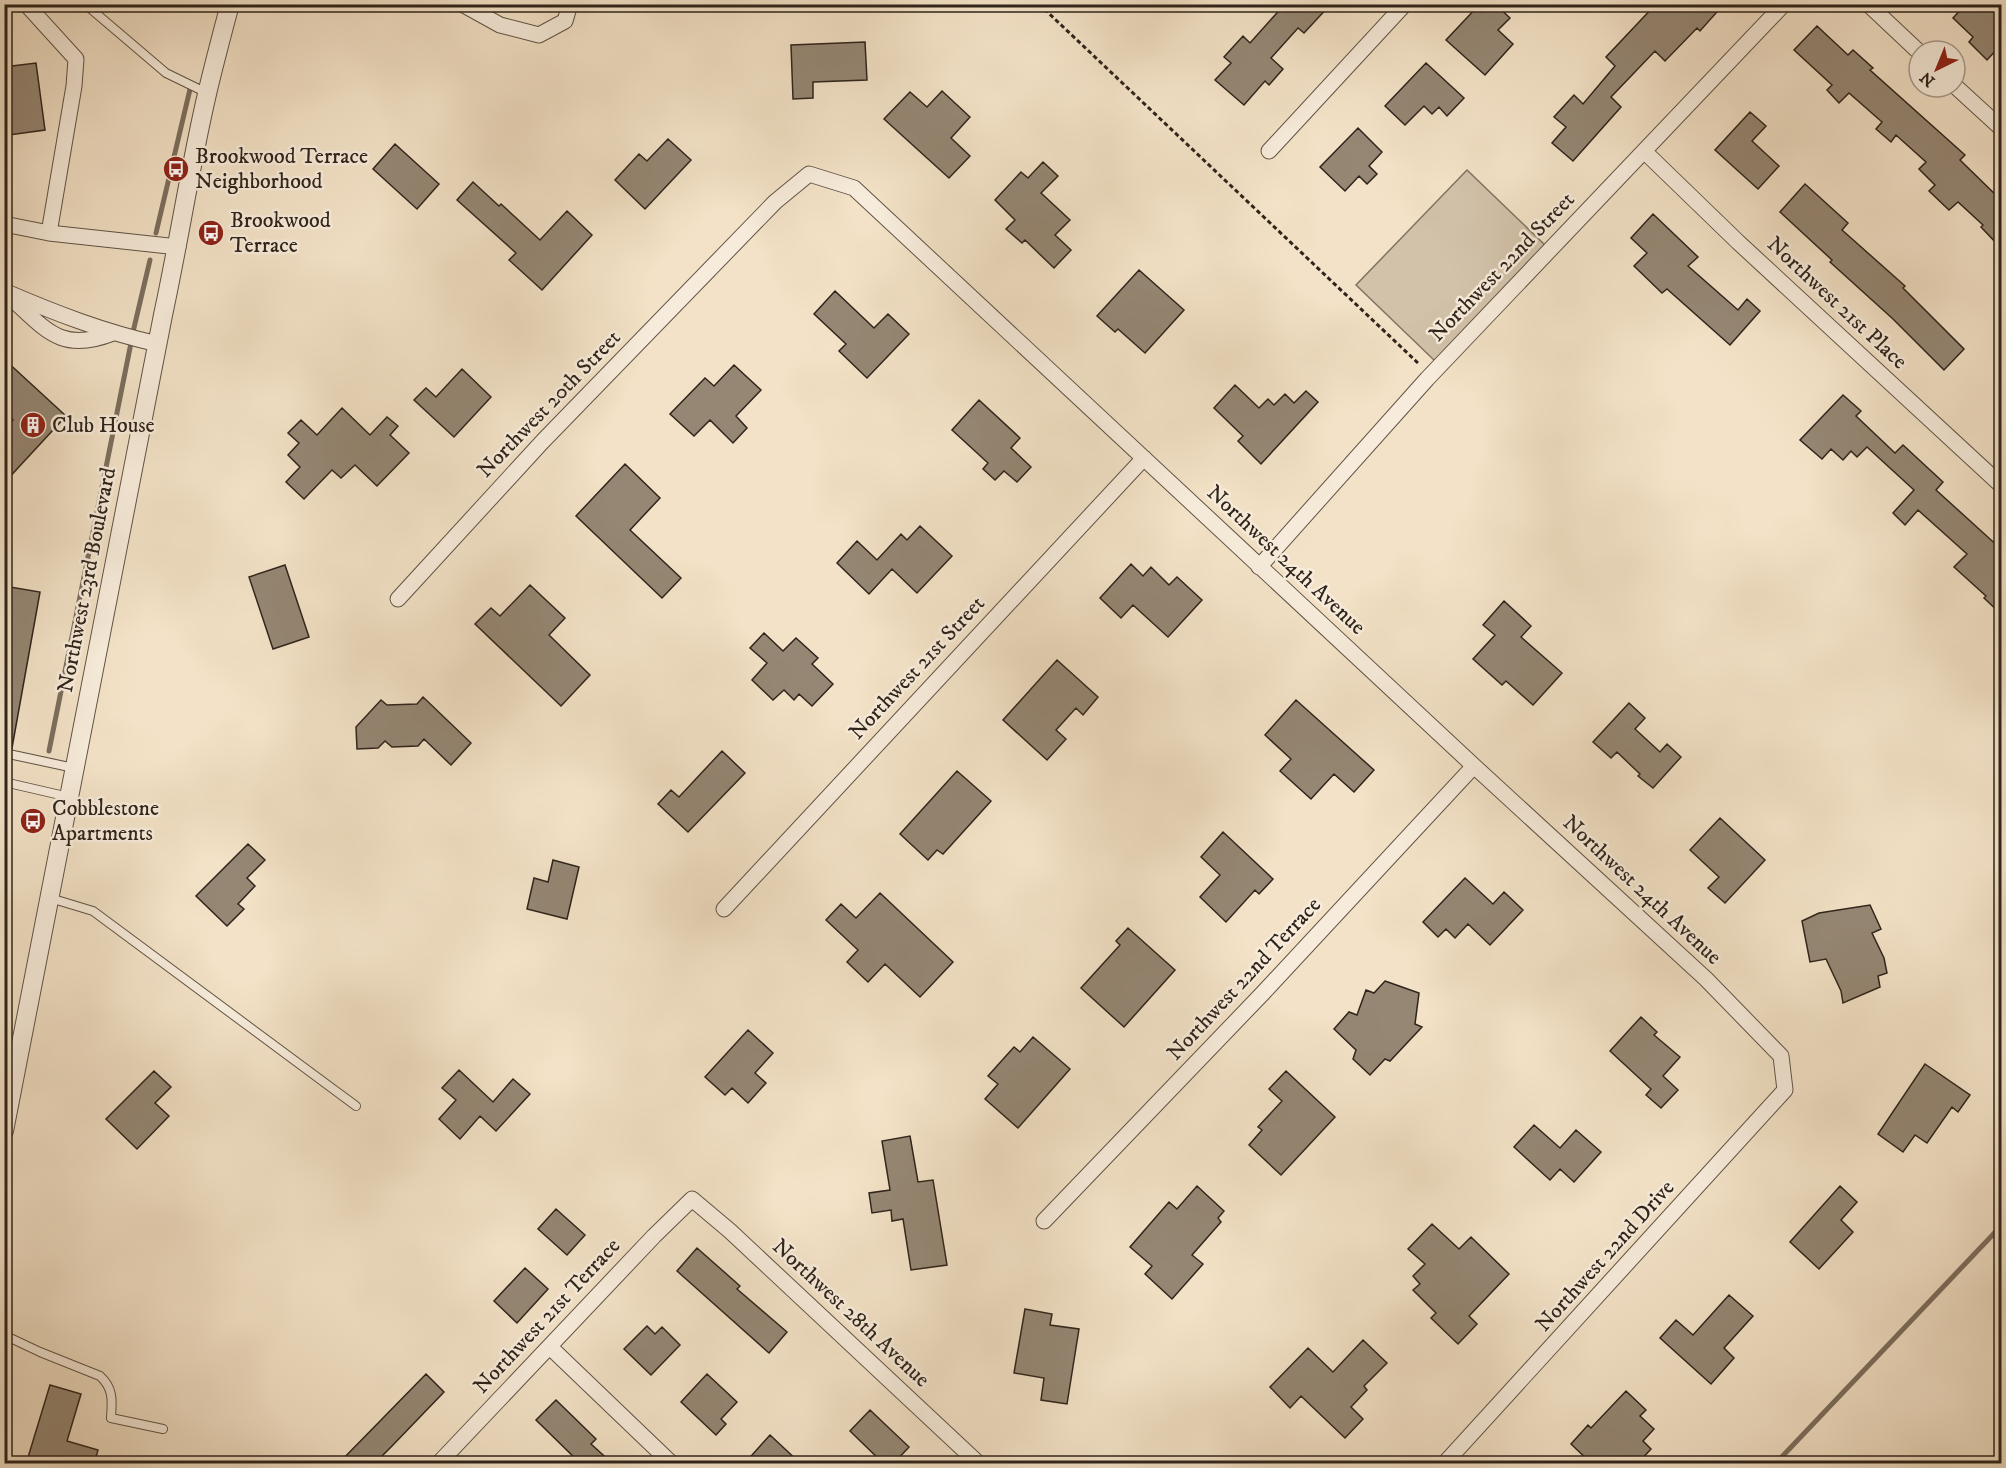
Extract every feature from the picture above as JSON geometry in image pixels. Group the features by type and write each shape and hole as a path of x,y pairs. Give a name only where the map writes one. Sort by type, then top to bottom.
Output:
{"street":[{"path":"26,4 76,59 74,86 49,233"},
{"name":"Northwest 23rd Boulevard","path":"4,1131 207,93 230,4"},
{"path":"462,4 500,25 539,35 565,21 570,4"},
{"path":"1269,151 1405,4"},
{"name":"Northwest 22nd Street","path":"1259,567 1431,375 1784,4"},
{"path":"1868,4 1907,41"},
{"path":"1967,97 2001,129"},
{"name":"Northwest 21st Place","path":"1645,152 1738,242 2001,486"},
{"name":"Northwest 24th Avenue","path":"736,243 775,202 809,174 854,188 1473,766 1706,979 1781,1056 1783,1073"},
{"path":"4,224 49,233 178,247"},
{"name":"Northwest 20th Street","path":"398,599 543,441 736,243"},
{"path":"4,292 45,329 61,338 77,342 95,340 113,333"},
{"path":"4,292 113,333 158,344"},
{"name":"Northwest 21st Street","path":"724,909 1144,458"},
{"name":"Northwest 22nd Terrace","path":"1044,1221 1263,993 1473,766"},
{"name":"Northwest 22nd Drive","path":"1444,1464 1785,1090 1783,1073"},
{"name":"Northwest 28th Avenue","path":"690,1201 692,1199 730,1231 979,1464"},
{"name":"Northwest 21st Terrace","path":"438,1464 690,1201"},
{"path":"550,1347 672,1464"}],"lane":[{"path":"85,4 166,73 207,93"},
{"path":"4,753 74,768"},
{"path":"4,782 69,797"},
{"path":"50,898 93,911 356,1106"},
{"path":"4,1335 100,1376 108,1383 113,1395 111,1418 163,1429"}],"path":[{"path":"1039,4 1431,375"}],"shaded area":[{"path":"1467,170 1546,246 1435,361 1356,285"}],"building":[{"path":"1285,4 1331,4 1304,33 1298,28 1271,58 1283,69 1269,85 1265,81 1244,105 1215,80 1231,63 1224,57 1243,36 1250,43"},
{"path":"1489,4 1495,4 1510,18 1498,30 1513,44 1485,75 1446,40 1477,7 1482,12"},
{"path":"1656,4 1724,4 1700,31 1697,28 1665,61 1655,51 1611,97 1621,107 1573,161 1552,143 1566,127 1554,117 1574,95 1583,104 1615,66 1606,57"},
{"path":"1966,4 2001,4 2001,45 1987,60 1969,42 1973,37 1953,18"},
{"path":"1817,26 1848,55 1853,50 1873,68 1870,70 1965,155 1960,160 2001,200 2001,248 1981,227 1983,225 1958,202 1949,210 1929,191 1935,185 1919,169 1926,162 1896,135 1891,142 1876,129 1882,122 1849,93 1839,103 1827,90 1832,85 1794,50"},
{"path":"865,42 867,80 813,82 813,98 793,99 791,45"},
{"path":"36,63 45,130 9,135 4,102 4,67"},
{"path":"1426,63 1464,98 1447,116 1439,107 1432,114 1424,106 1405,125 1385,106"},
{"path":"942,91 970,117 951,138 970,156 949,178 884,119 910,92 927,107"},
{"path":"1750,112 1766,126 1752,141 1779,166 1758,189 1715,150"},
{"path":"1358,128 1382,152 1369,166 1377,174 1367,184 1359,176 1345,191 1320,167"},
{"path":"668,139 691,160 645,209 615,180 639,154 647,161"},
{"path":"395,144 439,184 417,209 373,169"},
{"path":"1043,162 1058,176 1041,193 1070,220 1055,235 1071,250 1054,268 1025,240 1022,243 1006,229 1015,220 995,200 1021,172 1028,178"},
{"path":"473,182 540,240 567,211 592,235 542,290 509,260 516,253 457,200"},
{"path":"1805,184 1848,223 1842,230 1905,286 1903,288 1964,349 1944,370 1780,212"},
{"path":"1653,214 1698,257 1688,266 1738,310 1747,299 1760,311 1730,345 1667,289 1662,293 1634,266 1647,253 1631,238"},
{"path":"1139,270 1184,310 1145,353 1118,329 1115,332 1097,316"},
{"path":"835,291 874,328 888,314 909,334 867,378 839,351 846,344 814,314"},
{"name":"Club House","path":"4,359 66,416 4,483 4,430 13,420 4,412"},
{"path":"734,365 761,390 736,416 747,428 733,443 710,420 694,436 670,414 705,378 714,386"},
{"path":"462,369 491,397 454,437 414,400 426,388 436,397"},
{"path":"1235,385 1259,408 1268,399 1274,405 1285,394 1294,403 1306,391 1318,402 1261,464 1238,441 1243,436 1214,408"},
{"path":"1843,395 1861,411 1856,416 1895,453 1903,445 1943,482 1936,490 2001,549 2001,614 1984,598 1986,596 1954,567 1967,554 1918,510 1905,525 1893,513 1914,490 1867,447 1857,457 1851,451 1843,460 1831,449 1822,459 1800,440"},
{"path":"979,400 1020,438 1011,448 1031,467 1017,482 1004,471 995,480 983,469 988,463 952,430"},
{"path":"342,408 370,435 387,417 398,426 390,435 409,453 377,486 355,465 341,478 332,470 304,499 286,482 300,467 288,455 299,443 288,433 301,420 317,435"},
{"path":"625,464 660,498 630,530 681,578 662,598 576,516"},
{"path":"920,526 952,556 917,593 892,569 869,594 837,563 857,541 877,560 901,534 907,540"},
{"path":"1131,564 1143,576 1151,567 1169,585 1177,577 1202,600 1168,637 1133,605 1121,618 1100,598"},
{"path":"285,565 309,637 273,649 249,577"},
{"path":"530,585 565,618 549,635 590,675 561,706 475,624 491,608 500,616"},
{"path":"4,586 40,592 12,748 4,747"},
{"path":"1504,601 1531,626 1521,637 1562,673 1533,705 1506,681 1502,685 1473,659 1495,635 1483,625"},
{"path":"764,633 783,651 796,638 818,658 812,664 833,684 812,706 799,694 794,700 784,690 773,700 752,680 767,663 750,648"},
{"path":"1057,660 1098,697 1083,715 1076,708 1056,730 1066,739 1047,760 1003,720"},
{"path":"423,697 471,743 451,765 424,739 418,746 392,747 385,741 378,748 357,749 356,727 381,700 387,705 417,704"},
{"path":"1296,700 1374,770 1354,792 1334,774 1311,799 1280,771 1291,759 1265,735"},
{"path":"1629,703 1645,718 1635,729 1660,752 1667,744 1681,757 1653,788 1638,776 1640,774 1617,752 1611,758 1593,742"},
{"path":"722,751 745,773 688,832 658,804 671,790 679,797"},
{"path":"957,771 991,801 943,854 937,850 928,860 900,834"},
{"path":"1720,818 1765,860 1725,903 1708,888 1719,877 1690,850"},
{"path":"1223,832 1273,879 1259,894 1255,890 1226,922 1200,897 1220,875 1201,857"},
{"path":"248,844 265,860 247,878 255,886 238,904 244,909 227,926 196,896"},
{"path":"553,860 579,867 567,919 527,909 534,878 548,882"},
{"path":"1465,878 1493,904 1504,892 1523,910 1490,945 1468,924 1455,938 1446,929 1438,937 1423,922"},
{"path":"880,893 953,962 920,997 885,964 868,982 847,962 858,950 826,920 841,904 856,918"},
{"path":"1870,905 1881,929 1872,933 1884,958 1887,973 1878,976 1880,987 1843,1003 1841,991 1826,959 1810,962 1802,921 1819,913"},
{"path":"1128,928 1175,970 1124,1027 1081,988 1120,945 1116,941"},
{"path":"1385,981 1419,993 1415,1024 1422,1027 1390,1061 1385,1059 1370,1075 1353,1059 1356,1050 1334,1029 1349,1012 1357,1015 1366,990 1374,993"},
{"path":"1641,1017 1657,1032 1654,1035 1680,1057 1663,1076 1678,1090 1661,1108 1646,1095 1651,1089 1610,1051"},
{"path":"748,1030 773,1053 755,1073 766,1083 748,1103 732,1088 725,1095 705,1077"},
{"path":"1033,1037 1070,1069 1018,1128 985,1099 998,1084 988,1076 1014,1047 1020,1052"},
{"path":"1925,1064 1970,1095 1958,1112 1952,1107 1927,1143 1915,1135 1903,1152 1878,1134"},
{"path":"459,1070 493,1102 513,1079 530,1094 496,1131 480,1116 460,1139 439,1119 456,1100 442,1088"},
{"path":"154,1071 171,1087 155,1103 169,1116 137,1149 106,1119"},
{"path":"1286,1071 1335,1117 1281,1175 1249,1145 1262,1130 1258,1127 1282,1101 1269,1089"},
{"path":"1534,1125 1560,1148 1576,1130 1601,1152 1574,1182 1560,1169 1550,1180 1514,1147"},
{"path":"910,1136 918,1182 933,1180 947,1265 911,1270 903,1219 892,1221 891,1210 872,1213 869,1193 890,1190 882,1141"},
{"path":"1197,1186 1224,1211 1218,1218 1221,1222 1192,1255 1203,1264 1172,1299 1145,1274 1152,1266 1130,1247 1169,1202 1177,1209"},
{"path":"1840,1186 1857,1202 1841,1220 1853,1232 1819,1269 1790,1242"},
{"path":"556,1209 585,1235 567,1255 538,1229"},
{"path":"1432,1224 1459,1249 1471,1237 1509,1274 1469,1316 1477,1324 1458,1344 1431,1318 1436,1313 1413,1290 1420,1284 1413,1276 1425,1264 1408,1249"},
{"path":"697,1248 740,1286 737,1289 787,1332 769,1353 677,1271"},
{"path":"525,1268 548,1289 517,1323 494,1301"},
{"path":"1729,1295 1753,1316 1724,1348 1734,1358 1711,1384 1660,1338 1676,1320 1693,1335"},
{"path":"1025,1309 1052,1314 1050,1325 1079,1329 1067,1404 1041,1400 1044,1378 1014,1373"},
{"path":"647,1326 655,1334 662,1327 680,1345 651,1375 624,1349"},
{"path":"1363,1340 1387,1363 1364,1386 1367,1390 1351,1407 1363,1419 1345,1438 1301,1396 1290,1408 1270,1387 1308,1348 1333,1372"},
{"path":"426,1374 444,1392 392,1446 374,1464 338,1464"},
{"path":"707,1374 737,1402 721,1419 726,1424 716,1435 681,1402"},
{"path":"50,1385 81,1394 67,1441 98,1450 94,1464 26,1464"},
{"path":"1626,1391 1646,1410 1640,1416 1654,1429 1643,1441 1651,1449 1637,1464 1592,1464 1571,1444 1588,1425 1591,1428"},
{"path":"556,1400 596,1439 591,1444 613,1464 581,1464 536,1420"},
{"path":"870,1410 909,1447 893,1464 884,1464 850,1431"},
{"path":"770,1435 801,1464 744,1464"}],"waterway":[{"path":"156,233 191,85"},
{"path":"133,332 150,260"},
{"path":"49,751 131,343"},
{"path":"1775,1464 2002,1225"}],"place":[{"name":"Brookwood Terrace Neighborhood","path":"176,169"},
{"name":"Brookwood Terrace","path":"211,233"},
{"name":"Club House","path":"33,425"},
{"name":"Cobblestone Apartments","path":"33,821"}]}
